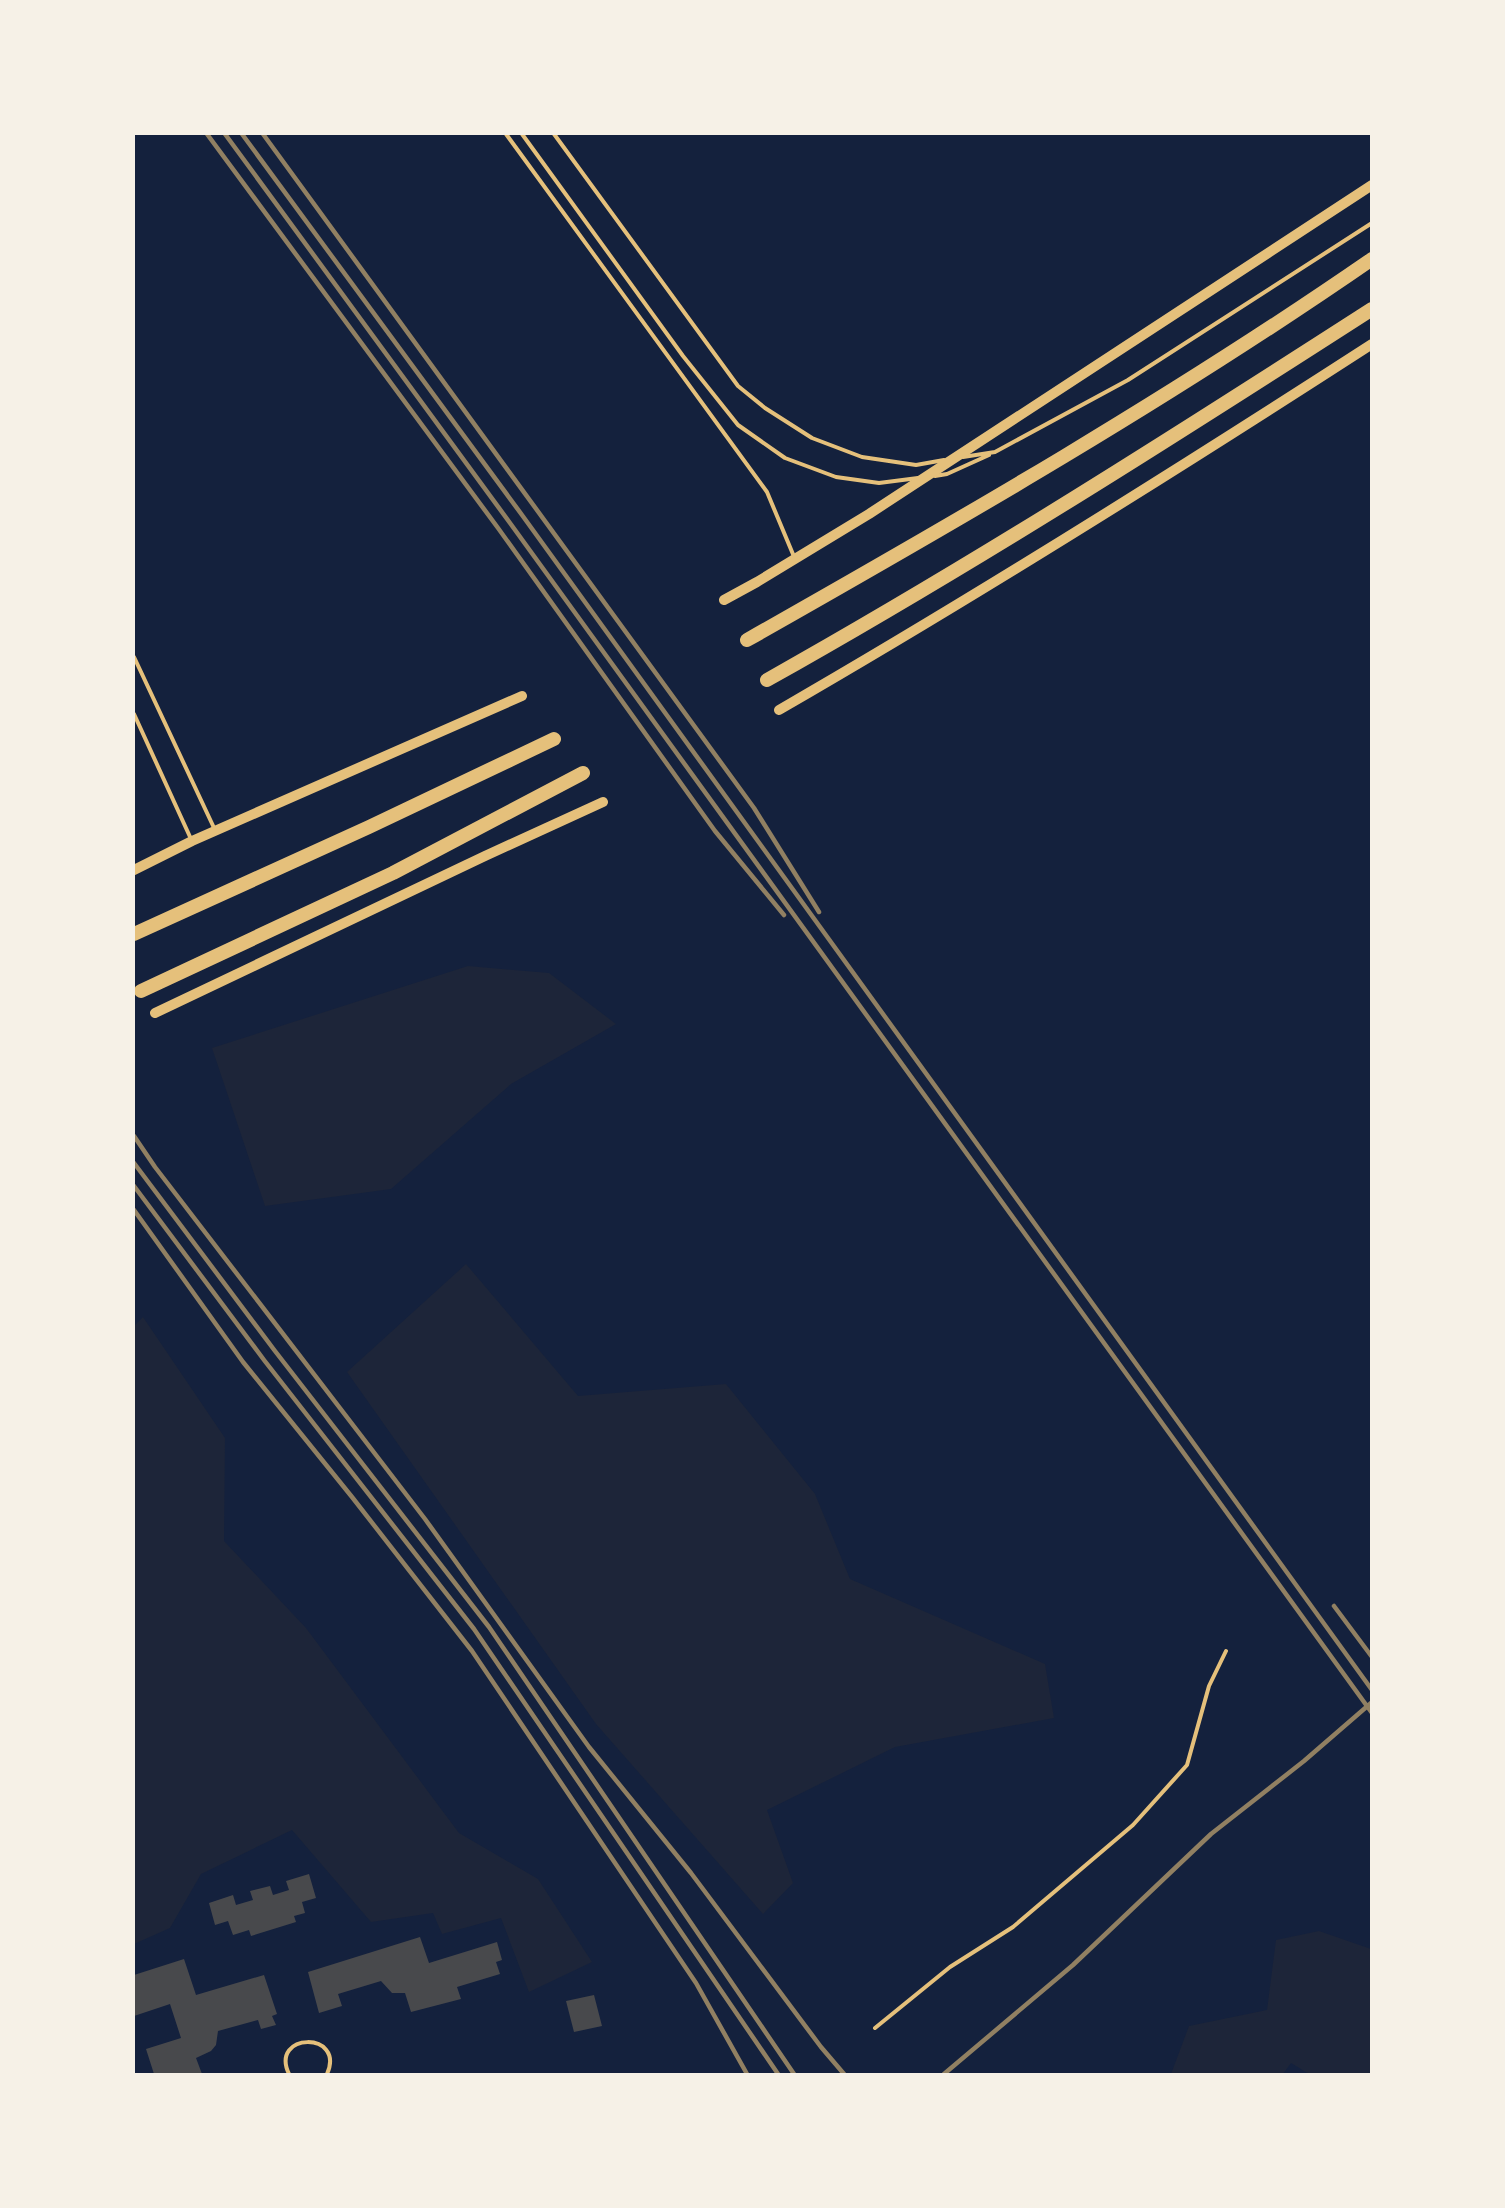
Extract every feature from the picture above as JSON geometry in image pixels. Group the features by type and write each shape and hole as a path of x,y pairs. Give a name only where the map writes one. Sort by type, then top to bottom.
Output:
{"highway":[{"path":"747,640 966,515 1154,400 1324,292 1371,259"},
{"path":"767,680 881,616 1153,450 1371,309"},
{"path":"134,934 369,827 554,739"},
{"path":"141,991 393,873 583,773"}],"main road":[{"path":"724,600 869,514 1371,185"},
{"path":"779,710 1049,548 1371,344"},
{"path":"134,870 215,830 522,696"},
{"path":"155,1013 603,802"}],"lane":[{"path":"506,134 767,492 795,559"},
{"path":"522,134 710,392 738,425 785,458 836,477 879,483 947,474 995,452 1128,380 1371,222"},
{"path":"554,134 738,386 765,408 812,438 862,457 916,465 995,452"},
{"path":"134,657 215,830"},
{"path":"134,714 192,841"},
{"path":"875,2028 950,1967 1012,1927 1133,1825 1187,1765 1209,1686 1226,1651"},
{"path":"289,2074 285,2065 289,2051 300,2042 308,2041 321,2046 326,2051 330,2066 327,2074"}],"shaded area":[{"path":"468,966 549,973 616,1024 511,1084 391,1189 265,1206 212,1048"},
{"path":"466,1264 578,1396 726,1384 815,1494 850,1579 1045,1664 1054,1718 895,1747 767,1810 793,1883 763,1914 596,1724 347,1372"},
{"path":"143,1317 225,1438 224,1541 306,1628 459,1833 538,1879 592,1962 529,1992 501,1918 442,1934 433,1913 371,1922 292,1830 201,1874 170,1928 134,1944 134,1326"},
{"path":"1319,1931 1371,1949 1371,2074 1309,2074 1291,2063 1283,2074 1171,2074 1189,2026 1267,2010 1276,1940"}],"building":[{"path":"309,1874 316,1898 302,1902 305,1913 294,1916 296,1922 251,1936 249,1930 233,1935 228,1921 215,1925 209,1903 233,1895 236,1905 253,1900 250,1891 270,1886 273,1895 289,1890 286,1881"},
{"path":"420,1937 429,1963 497,1942 502,1960 496,1962 500,1974 457,1987 461,1999 411,2012 405,1993 392,1993 381,1981 338,1994 342,2006 319,2013 308,1972"},
{"path":"184,1959 196,1995 264,1975 277,2014 272,2016 276,2025 261,2029 258,2020 218,2031 216,2045 211,2051 196,2058 202,2074 154,2074 146,2049 181,2038 170,2004 134,2016 134,1975"},
{"path":"594,1995 602,2026 574,2032 566,2001"}],"railway":[{"path":"207,134 498,528 715,831 784,915"},
{"path":"225,134 510,523 1372,1713"},
{"path":"242,134 522,515 1372,1690"},
{"path":"263,134 754,808 819,912"},
{"path":"134,1136 155,1167 425,1519 589,1747 691,1873 821,2047 844,2074"},
{"path":"134,1163 275,1351 489,1627 794,2074"},
{"path":"134,1186 264,1360 474,1629 778,2074"},
{"path":"134,1210 243,1362 472,1651 696,1983 747,2074"},
{"path":"1334,1606 1372,1657"},
{"path":"944,2074 1073,1965 1211,1834 1304,1761 1371,1703"}]}
